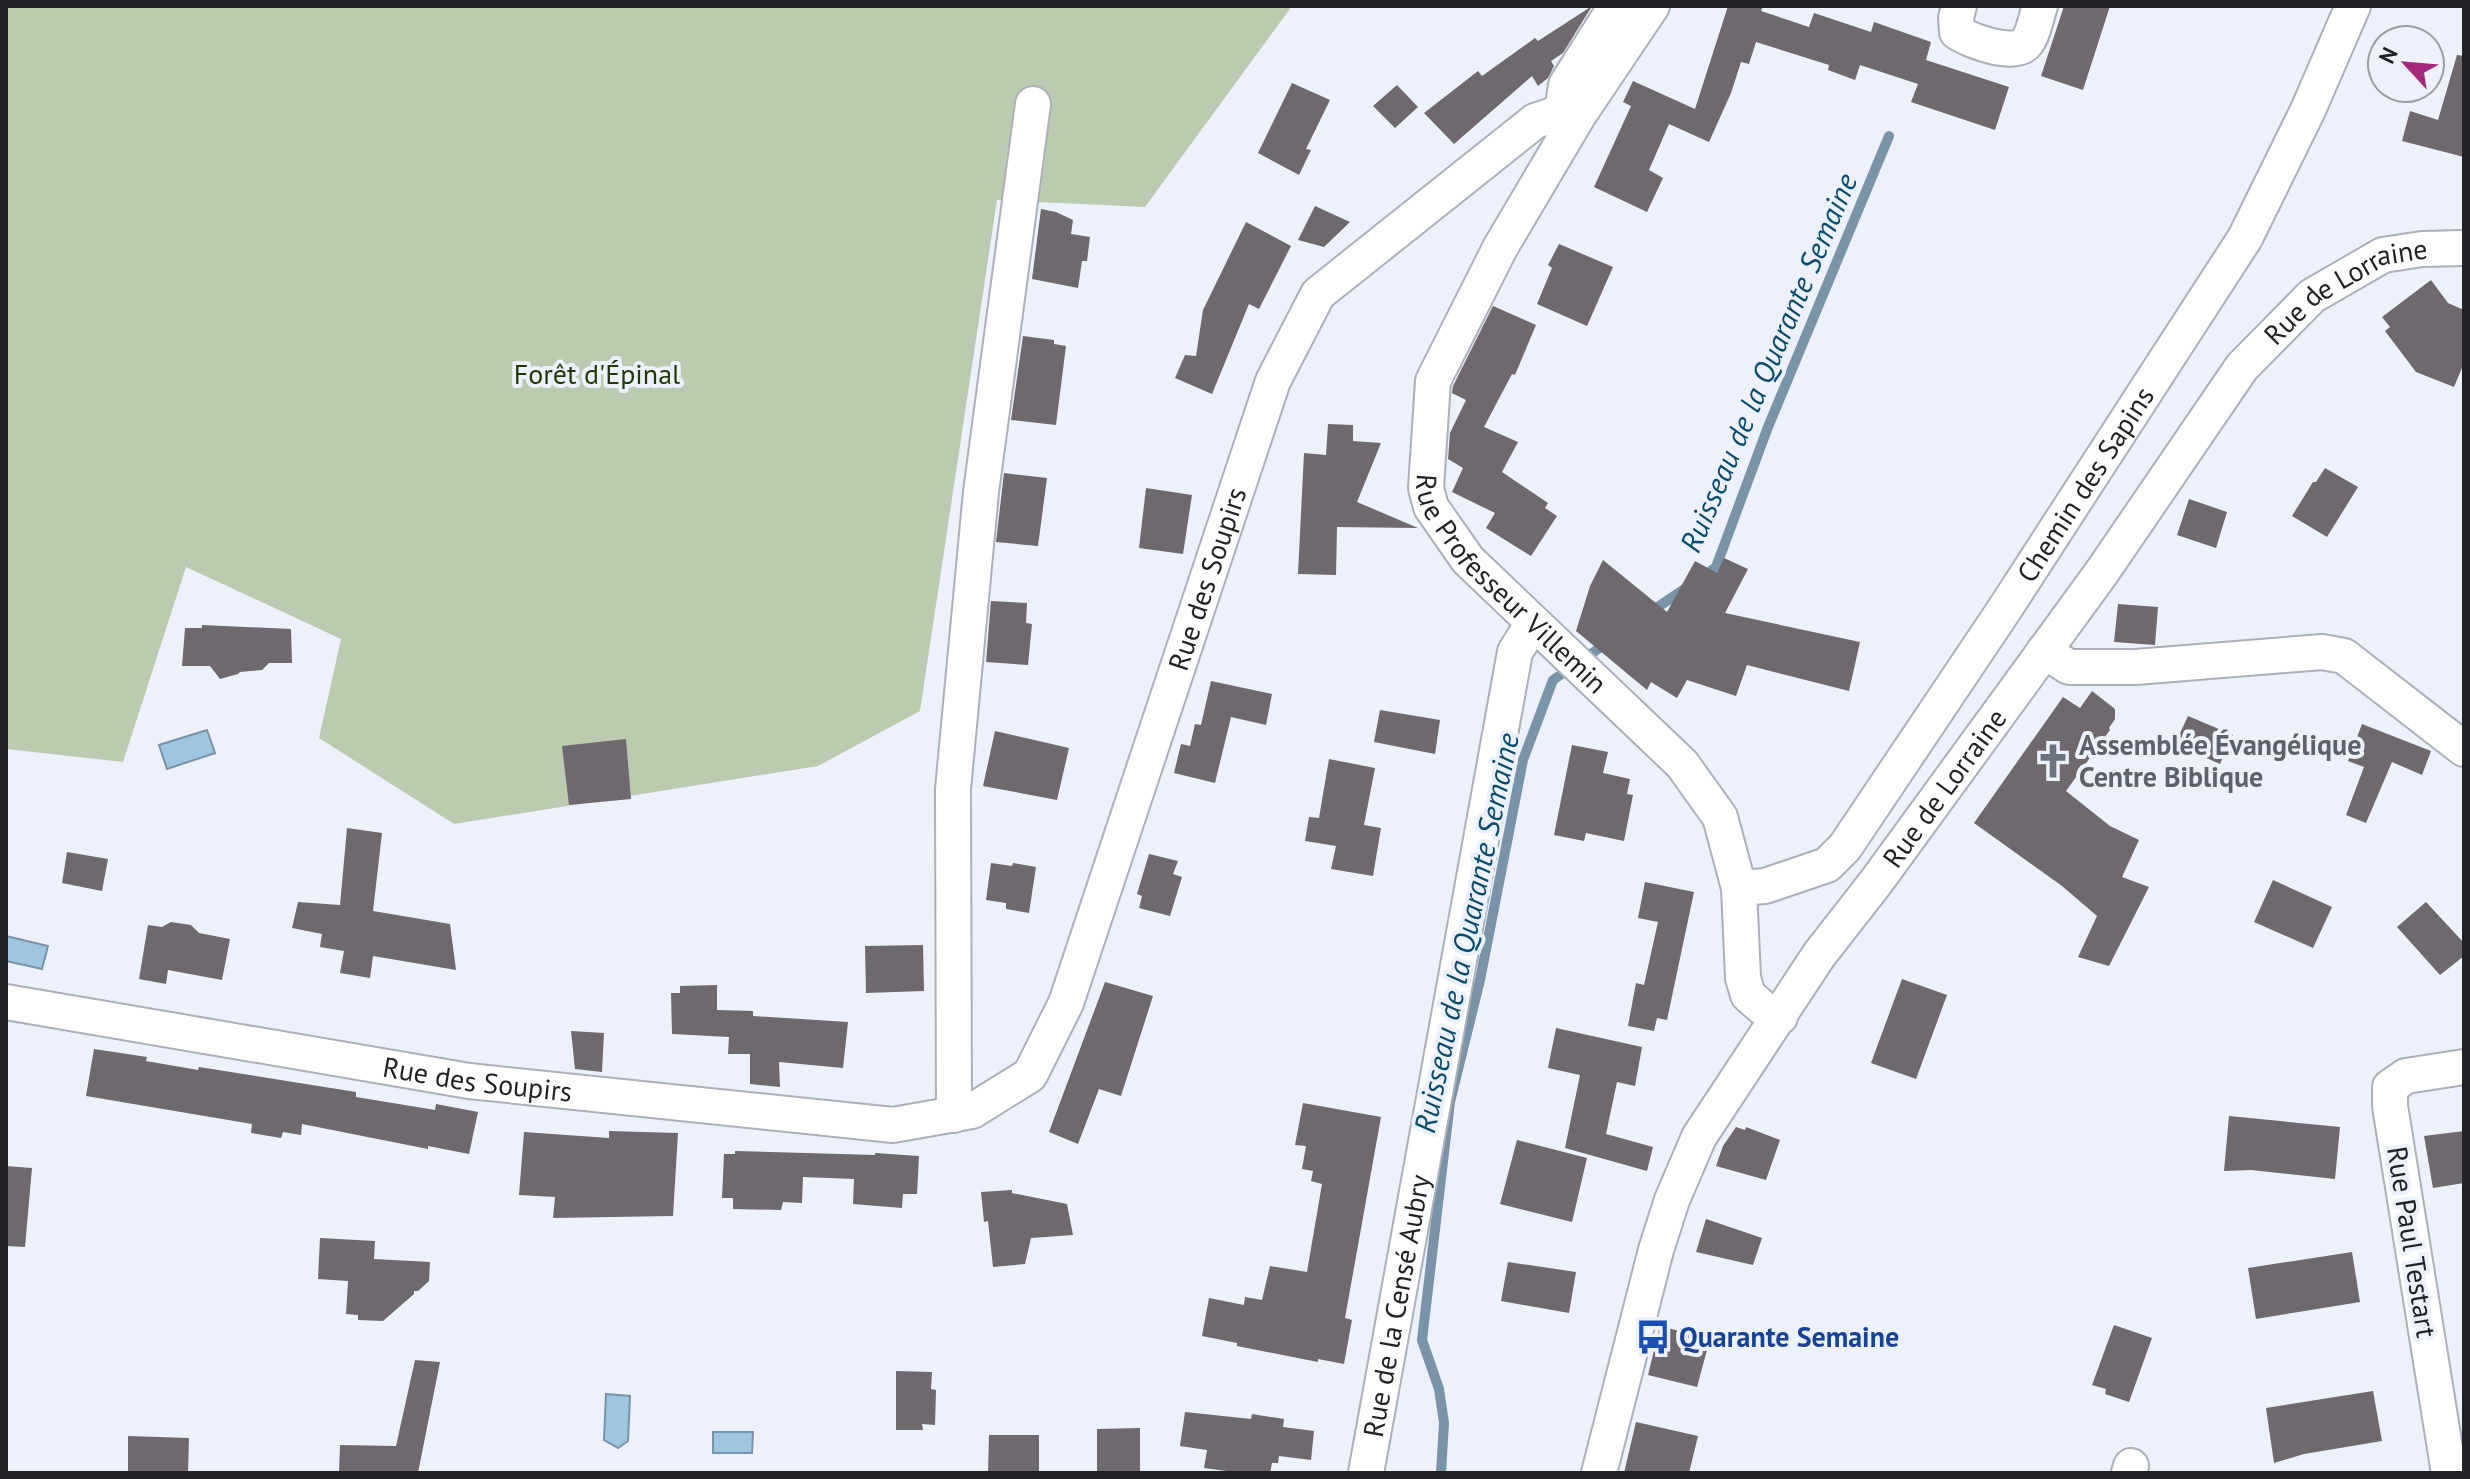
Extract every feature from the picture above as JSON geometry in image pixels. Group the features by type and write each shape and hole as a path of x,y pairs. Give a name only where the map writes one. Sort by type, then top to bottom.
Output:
{"street":[{"path":"1570,114 1566,85 1616,6"},
{"path":"1570,114 1652,6"},
{"path":"1949,8 1957,32 1966,38 2010,50 2021,48 2028,41 2040,6"},
{"name":"Chemin des Sapins","path":"1739,888 1765,886 1827,865 1845,847 2004,610 2245,238 2308,110 2353,6"},
{"path":"954,1115 953,789 981,492 1033,104"},
{"name":"Rue Professeur Villemin","path":"1570,114 1433,381 1426,478 1431,507 1468,560 1682,764 1720,817 1739,888 1743,978 1748,995 1780,1017"},
{"name":"Rue des Soupirs","path":"6,1002 469,1081 893,1125 972,1111 1030,1075 1066,1003 1273,381 1318,294 1535,121 1570,114"},
{"name":"Rue de Lorraine","path":"1599,1473 1656,1250 1672,1200 1699,1137 1819,955 1876,882 2102,572 2242,367 2312,296 2383,255 2422,249 2464,248"},
{"name":"Rue de la Censé Aubry","path":"1366,1473 1515,652 1533,623"},
{"path":"2044,651 2069,667 2136,667 2322,652 2344,656 2464,749"},
{"name":"Rue Paul Testart","path":"2449,1473 2390,1106 2390,1087 2406,1076 2464,1067"}],"green space":[{"name":"Forêt d'Épinal","path":"6,6 1292,6 1145,207 997,200 920,711 818,766 454,824 319,738 341,639 186,567 123,762 6,749"}],"water":[{"path":"207,730 215,753 167,769 159,745"},
{"path":"6,936 48,946 42,969 6,961"},
{"path":"606,1394 630,1396 628,1441 618,1448 604,1440"},
{"path":"713,1432 753,1432 752,1453 713,1453"}],"building":[{"path":"1592,6 1563,53 1551,61 1554,66 1548,78 1538,86 1532,76 1454,144 1424,113 1478,71 1482,76 1535,38 1538,41"},
{"path":"1728,6 1763,6 1761,11 1809,27 1814,13 1871,32 1874,22 1931,42 1926,60 2009,87 1995,130 1911,102 1918,84 1860,65 1855,80 1828,70 1829,65 1756,42 1749,64 1741,62 1709,142 1669,124 1649,170 1663,178 1647,212 1594,187 1631,106 1623,102 1633,81 1695,109"},
{"path":"2064,6 2110,6 2083,90 2041,76"},
{"path":"2457,55 2464,56 2464,157 2402,141 2410,111 2438,120 2443,104 2446,104 2446,93"},
{"path":"1292,83 1330,100 1306,149 1311,150 1299,175 1258,153"},
{"path":"1397,85 1418,107 1395,128 1373,106"},
{"path":"1315,206 1350,222 1324,247 1298,240"},
{"path":"1041,209 1073,220 1071,234 1090,237 1087,261 1082,261 1078,288 1032,279"},
{"path":"1246,222 1291,246 1259,309 1249,304 1212,394 1175,378 1185,355 1196,356 1203,310"},
{"path":"1559,244 1613,267 1587,326 1537,304 1552,268 1548,265"},
{"path":"2431,280 2448,303 2464,310 2464,363 2454,387 2416,372 2385,331 2390,327 2382,317"},
{"path":"1493,306 1536,325 1515,375 1512,374 1484,427 1518,442 1502,472 1548,503 1545,508 1557,516 1531,556 1486,528 1495,513 1452,492 1463,468 1448,459 1450,433 1466,400 1452,393 1453,386"},
{"path":"1023,336 1054,340 1054,344 1066,346 1056,425 1011,420"},
{"path":"1328,424 1353,425 1353,441 1381,443 1357,502 1418,528 1337,527 1336,575 1298,574 1304,453 1326,455"},
{"path":"2325,468 2358,487 2327,537 2292,516"},
{"path":"1004,473 1047,478 1038,546 996,542"},
{"path":"1146,488 1192,495 1183,554 1139,548"},
{"path":"2189,499 2227,512 2216,548 2177,535"},
{"path":"1724,558 1748,569 1725,613 1860,642 1849,691 1747,665 1736,696 1687,680 1677,698 1651,682 1647,690 1576,631 1590,586 1603,560 1667,612 1695,561 1717,573"},
{"path":"991,601 1027,603 1026,623 1032,624 1028,665 986,662"},
{"path":"2118,604 2158,607 2155,645 2114,642"},
{"path":"202,625 291,629 292,663 269,663 262,670 240,672 220,679 210,666 182,666 185,628 202,628"},
{"path":"1211,681 1272,694 1266,725 1231,717 1215,783 1174,773 1181,744 1190,746 1195,724 1201,725"},
{"name":"Assemblée Évangélique Centre Biblique","path":"2092,691 2115,709 2115,719 2066,791 2110,826 2139,840 2122,877 2149,887 2109,966 2078,957 2097,916 2062,886 1974,823 2063,697 2080,708"},
{"path":"1380,710 1440,720 1435,754 1374,742"},
{"path":"2188,716 2233,735 2220,764 2175,744"},
{"path":"2362,724 2431,751 2422,775 2392,762 2366,823 2346,815 2364,767 2348,761"},
{"path":"995,731 1069,748 1057,800 983,786"},
{"path":"626,739 631,799 569,805 562,746"},
{"path":"1572,745 1608,752 1603,773 1630,779 1627,794 1633,795 1624,841 1586,833 1584,841 1554,835"},
{"path":"1329,759 1375,768 1364,825 1381,828 1373,876 1331,869 1336,846 1305,841 1309,817 1319,818"},
{"path":"347,828 382,833 373,911 450,924 456,970 373,956 370,978 340,973 344,951 320,947 322,934 292,928 298,902 340,905"},
{"path":"67,852 108,859 102,891 62,883"},
{"path":"1149,854 1178,861 1173,874 1182,877 1170,916 1139,908 1142,896 1137,894"},
{"path":"991,863 1036,867 1029,913 1006,909 1006,903 986,900"},
{"path":"2273,880 2332,907 2313,948 2254,922"},
{"path":"1645,882 1694,892 1667,1020 1657,1018 1654,1031 1628,1026 1636,983 1644,985 1658,922 1638,918"},
{"path":"2426,902 2464,943 2464,956 2440,975 2397,927"},
{"path":"171,922 191,925 199,933 230,939 222,980 168,970 166,984 139,979 148,925 162,927"},
{"path":"923,945 924,991 866,993 865,946"},
{"path":"1902,979 1947,995 1916,1079 1871,1063"},
{"path":"1105,982 1153,996 1121,1096 1099,1089 1078,1144 1049,1132"},
{"path":"717,985 717,1010 753,1011 753,1016 848,1022 843,1068 779,1062 780,1087 750,1084 750,1054 728,1054 729,1037 672,1034 671,993 680,993 680,986"},
{"path":"1556,1028 1642,1047 1635,1086 1617,1082 1606,1134 1653,1147 1647,1171 1565,1148 1580,1075 1548,1068"},
{"path":"571,1031 604,1033 602,1072 575,1069"},
{"path":"94,1049 147,1057 146,1061 198,1070 199,1067 356,1092 356,1097 435,1110 436,1104 478,1112 469,1154 302,1124 301,1135 283,1132 281,1138 251,1133 252,1124 86,1096"},
{"path":"1303,1103 1381,1117 1345,1318 1352,1320 1344,1364 1318,1359 1318,1362 1202,1336 1209,1298 1244,1305 1245,1297 1262,1300 1270,1266 1307,1272 1322,1184 1311,1181 1313,1171 1302,1169 1306,1146 1295,1145"},
{"path":"2229,1116 2340,1127 2335,1179 2251,1170 2224,1171"},
{"path":"1736,1127 1745,1130 1746,1127 1780,1140 1766,1180 1716,1166 1723,1146"},
{"path":"609,1131 678,1133 673,1216 553,1218 555,1197 519,1195 524,1132 609,1138"},
{"path":"2464,1131 2464,1183 2433,1188 2424,1136"},
{"path":"1517,1140 1587,1158 1572,1222 1500,1204"},
{"path":"735,1151 919,1156 917,1194 903,1194 902,1208 853,1204 854,1179 803,1177 802,1203 783,1202 781,1210 733,1209 733,1198 722,1198 724,1154 735,1154"},
{"path":"6,1166 32,1168 25,1247 6,1246"},
{"path":"1012,1190 1012,1193 1067,1204 1073,1235 1031,1238 1025,1264 993,1267 981,1192"},
{"path":"1706,1219 1762,1238 1753,1265 1696,1252"},
{"path":"320,1238 375,1241 374,1259 430,1262 429,1281 383,1321 358,1320 358,1315 346,1314 348,1281 318,1279"},
{"path":"2352,1252 2360,1302 2256,1319 2248,1268"},
{"path":"1508,1262 1576,1272 1569,1313 1501,1301"},
{"path":"2114,1325 2152,1338 2129,1402 2105,1394 2106,1389 2092,1385"},
{"path":"1660,1326 1710,1339 1697,1387 1648,1375"},
{"path":"415,1360 440,1362 418,1473 339,1473 340,1445 396,1446"},
{"path":"896,1371 932,1372 931,1389 936,1390 935,1425 922,1424 923,1430 896,1430"},
{"path":"2373,1391 2382,1441 2304,1454 2274,1463 2266,1408"},
{"path":"1185,1412 1251,1419 1252,1414 1284,1419 1283,1427 1314,1431 1311,1460 1279,1456 1278,1463 1272,1463 1270,1473 1204,1468 1207,1450 1180,1446"},
{"path":"1636,1422 1698,1436 1689,1473 1624,1473"},
{"path":"1140,1428 1140,1473 1097,1473 1097,1429"},
{"path":"989,1435 1039,1435 1039,1473 988,1473"},
{"path":"128,1436 189,1438 188,1473 128,1473"}],"waterway":[{"name":"Ruisseau de la Quarante Semaine","path":"1702,577 1716,567 1768,427 1889,136"},
{"name":"Ruisseau de la Quarante Semaine","path":"1649,613 1686,588"},
{"name":"Ruisseau de la Quarante Semaine","path":"1441,1473 1444,1423 1439,1389 1422,1340 1450,1102 1480,980 1523,760 1553,680 1607,643"}],"place":[{"name":"Assemblée Évangélique Centre Biblique","path":"2053,761"},
{"name":"Quarante Semaine","path":"1653,1337"}]}
